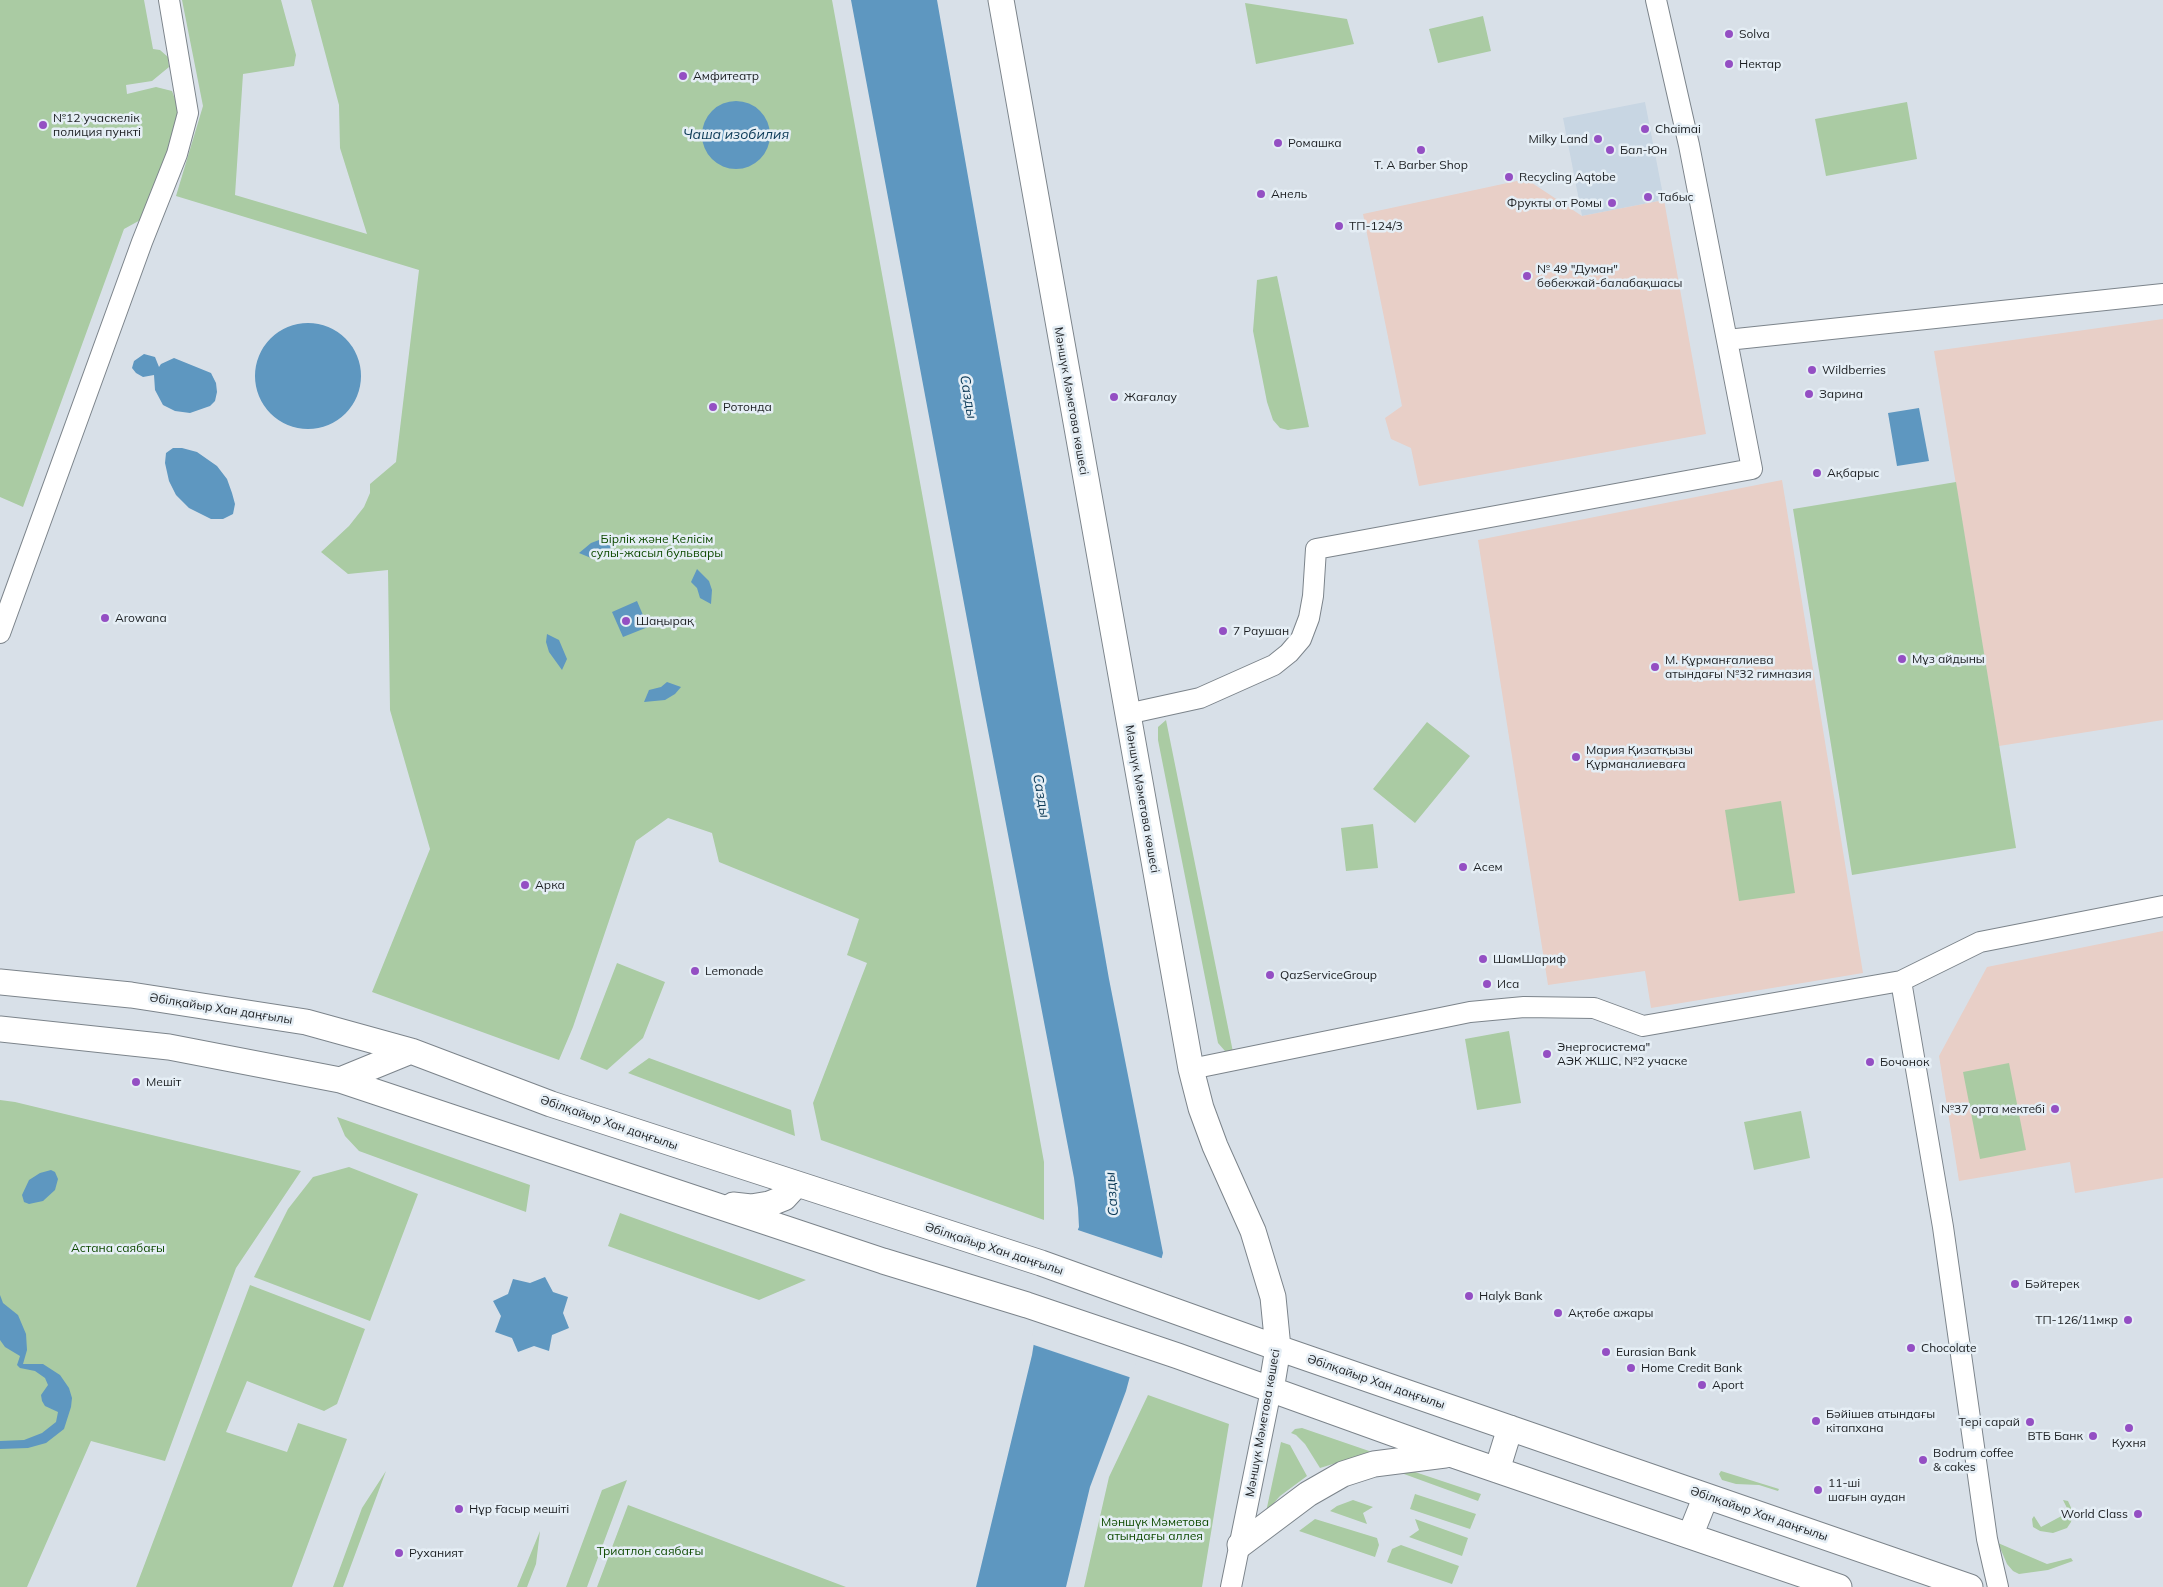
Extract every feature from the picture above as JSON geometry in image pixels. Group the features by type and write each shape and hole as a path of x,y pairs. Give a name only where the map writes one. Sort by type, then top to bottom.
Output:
{"main road":[{"name":"Мәншүк Мәметова көшесі","path":"1001,0 1190,1069 1201,1108 1215,1146 1253,1231 1273,1298 1278,1348 1271,1390"},
{"name":"Әбілқайыр Хан даңғылы","path":"0,982 131,995 306,1022 411,1051 551,1104 1041,1263 1278,1348 1970,1587"},
{"path":"0,1028 169,1047 340,1080 696,1200 883,1261 1028,1305 1164,1351 1450,1454 1839,1587"},
{"path":"340,1080 411,1051"},
{"path":"696,1200 751,1207 770,1204 784,1198 796,1185"},
{"path":"1497,1470 1510,1428"},
{"path":"1240,1545 1308,1494 1343,1474 1374,1464 1450,1454"},
{"path":"1690,1536 1706,1496"}],"street":[{"path":"0,633 142,242 177,154 188,113 169,0"},
{"path":"1127,714 1200,698 1274,665 1289,653 1301,639 1309,618 1313,596 1316,549 1752,468 1689,145 1656,0"},
{"path":"1726,340 2163,294"},
{"path":"1190,1069 1470,1012 1524,1007 1594,1008 1643,1026 1901,981 1980,942 2163,906"},
{"path":"1901,981 1943,1227 1987,1539 1998,1587"},
{"name":"Мәншүк Мәметова көшесі","path":"1231,1587 1271,1390"}],"shaded area":[{"path":"1645,102 1664,200 1582,216 1563,118"},
{"name":"№ 49 \"Думан\" бөбекжай-балабақшасы","path":"1526,179 1582,216 1664,200 1706,434 1419,486 1411,448 1391,439 1385,418 1402,406 1363,214"},
{"path":"2163,319 2163,720 1999,746 1934,351"},
{"name":"М. Құрманғалиева атындағы №32 гимназия","path":"1782,480 1863,973 1651,1008 1645,971 1548,985 1478,540"},
{"name":"№37 орта мектебі","path":"2163,931 2163,1178 2075,1193 2070,1162 1959,1181 1939,1056 1987,967"}],"green space":[{"path":"0,0 144,0 153,49 160,50 168,57 169,67 152,81 126,85 127,94 156,87 172,91 179,110 180,130 144,218 124,229 23,507 0,497"},
{"name":"Бірлік және Келісім сулы-жасыл бульвары","path":"182,0 281,0 296,55 294,66 243,74 235,195 367,234 340,148 339,105 311,0 832,0 1044,1162 1044,1220 821,1140 813,1103 867,963 847,955 859,919 719,862 712,833 668,818 636,841 573,1027 559,1060 372,992 430,849 390,710 388,570 348,574 321,552 349,526 364,507 370,493 370,484 396,462 419,270 176,196 203,106"},
{"path":"1245,3 1347,19 1354,44 1256,64"},
{"path":"1483,16 1491,51 1438,63 1429,29"},
{"path":"1907,102 1917,159 1826,176 1815,119"},
{"path":"1277,276 1309,427 1288,430 1280,428 1273,420 1267,402 1253,331 1257,280"},
{"path":"1956,482 2016,848 1852,875 1793,509"},
{"path":"1166,720 1233,1052 1225,1051 1218,1043 1158,740 1158,727"},
{"path":"1427,722 1470,756 1415,823 1373,789"},
{"path":"1781,801 1795,893 1739,901 1725,810"},
{"path":"1373,824 1378,868 1346,871 1341,828"},
{"path":"617,963 665,982 643,1038 607,1070 580,1059"},
{"path":"1509,1031 1521,1103 1477,1110 1465,1039"},
{"path":"649,1058 791,1110 795,1136 628,1073"},
{"path":"2009,1063 2026,1150 1980,1159 1963,1072"},
{"name":"Астана саябағы","path":"0,1100 301,1171 236,1268 165,1461 91,1441 27,1587 0,1587"},
{"path":"1801,1111 1810,1158 1754,1170 1744,1122"},
{"path":"337,1117 530,1185 526,1212 359,1151 345,1136"},
{"path":"349,1167 418,1194 370,1321 254,1277 288,1209 313,1177"},
{"path":"620,1213 806,1280 759,1300 608,1246"},
{"path":"250,1285 365,1329 337,1404 324,1411 247,1381 226,1432 287,1452 298,1423 347,1439 292,1587 136,1587"},
{"name":"Мәншүк Мәметова атындағы аллея","path":"1148,1395 1229,1424 1202,1587 1084,1587 1109,1477"},
{"path":"1302,1428 1372,1452 1320,1468 1305,1444 1296,1435 1291,1433 1295,1429"},
{"path":"1281,1442 1290,1445 1307,1476 1280,1496 1266,1512"},
{"path":"1406,1469 1481,1494 1478,1501 1404,1474"},
{"path":"386,1471 343,1587 333,1587 362,1508"},
{"path":"1721,1471 1779,1489 1778,1491 1759,1485 1736,1484 1722,1480 1719,1474"},
{"path":"627,1480 587,1587 566,1587 602,1490"},
{"path":"1415,1494 1476,1514 1470,1529 1410,1509"},
{"path":"1353,1500 1373,1507 1363,1513 1367,1524 1330,1511"},
{"path":"2063,1500 2068,1501 2073,1512 2071,1522 2067,1528 2053,1533 2040,1531 2033,1527 2032,1519 2034,1516 2041,1527 2069,1512"},
{"name":"Триатлон саябағы","path":"628,1505 846,1587 597,1587"},
{"path":"1315,1519 1377,1538 1379,1545 1375,1557 1299,1531"},
{"path":"1415,1519 1468,1538 1462,1556 1409,1537 1419,1530"},
{"path":"540,1531 536,1564 527,1587 517,1587"},
{"path":"1998,1543 2047,1564 2071,1558 2073,1561 2048,1570 2019,1574 2013,1571 2007,1564"},
{"path":"1401,1545 1459,1566 1452,1584 1387,1562 1392,1549"}],"water":[{"name":"Сазды","path":"851,0 937,0 1109,979 1163,1253 1126,1391 1090,1487 1066,1587 976,1587 1032,1355 1036,1330 1079,1227 1078,1208 1074,1178"},
{"name":"Чаша изобилия","path":"736,101 749,104 760,111 767,122 770,135 767,148 760,159 749,166 736,169 723,166 712,159 705,148 702,135 705,122 712,111 723,104"},
{"path":"308,323 328,327 345,339 357,356 361,376 357,396 345,413 328,425 308,429 288,425 271,413 259,396 255,376 259,356 271,339 288,327"},
{"path":"144,354 155,357 159,367 161,364 174,358 211,373 216,383 215,401 210,406 190,413 175,411 163,405 155,390 154,375 143,377 132,368 134,361"},
{"path":"1919,408 1929,461 1897,466 1888,413"},
{"path":"173,448 197,452 217,466 227,479 232,493 235,504 233,514 223,519 211,519 189,508 176,495 169,481 165,463 166,453"},
{"path":"607,537 614,538 609,552 598,552 591,558 579,553 591,543"},
{"path":"697,569 709,581 712,590 711,604 700,598 697,588 691,582"},
{"path":"637,601 648,627 623,637 612,612"},
{"path":"547,634 559,640 567,659 562,670 549,652 546,642"},
{"path":"667,682 681,687 675,694 665,700 644,702 649,690 661,687"},
{"path":"51,1170 55,1172 58,1179 55,1190 43,1201 29,1204 24,1202 22,1195 29,1180 40,1173"},
{"path":"545,1277 553,1292 568,1297 563,1313 569,1328 552,1335 549,1351 534,1346 518,1352 512,1338 495,1332 501,1316 493,1301 508,1294 513,1279 530,1283"},
{"path":"0,1295 3,1303 18,1315 26,1334 27,1350 23,1364 43,1364 60,1375 69,1388 72,1398 64,1429 46,1443 28,1448 0,1449 0,1441 24,1440 42,1433 56,1422 58,1412 45,1406 42,1401 41,1395 48,1385 45,1378 35,1371 20,1368 17,1365 20,1356 5,1347 0,1340"}],"pier":[{"path":"1075,1229 1164,1259 1132,1378 1031,1344 1033,1329"}],"place":[{"name":"Solva","path":"1729,34"},
{"name":"Нектар","path":"1729,64"},
{"name":"Амфитеатр","path":"683,76"},
{"name":"№12 учаскелік полиция пункті","path":"43,125"},
{"name":"Chaimai","path":"1645,129"},
{"name":"Milky Land","path":"1598,139"},
{"name":"Ромашка","path":"1278,143"},
{"name":"T. A Barber Shop","path":"1421,150"},
{"name":"Бал-Юн","path":"1610,150"},
{"name":"Recycling Aqtobe","path":"1509,177"},
{"name":"Анель","path":"1261,194"},
{"name":"Табыс","path":"1648,197"},
{"name":"Фрукты от Ромы","path":"1612,203"},
{"name":"ТП-124/3","path":"1339,226"},
{"name":"№ 49 \"Думан\" бөбекжай-балабақшасы","path":"1527,276"},
{"name":"Wildberries","path":"1812,370"},
{"name":"Зарина","path":"1809,394"},
{"name":"Жағалау","path":"1114,397"},
{"name":"Ротонда","path":"713,407"},
{"name":"Ақбарыс","path":"1817,473"},
{"name":"Arowana","path":"105,618"},
{"name":"Шаңырақ","path":"626,621"},
{"name":"7 Раушан","path":"1223,631"},
{"name":"Мұз айдыны","path":"1902,659"},
{"name":"М. Құрманғалиева атындағы №32 гимназия","path":"1655,667"},
{"name":"Мария Қизатқызы Құрманалиеваға","path":"1576,757"},
{"name":"Асем","path":"1463,867"},
{"name":"Арка","path":"525,885"},
{"name":"ШамШариф","path":"1483,959"},
{"name":"Lemonade","path":"695,971"},
{"name":"QazServiceGroup","path":"1270,975"},
{"name":"Иса","path":"1487,984"},
{"name":"Энергосистема\" АЭК ЖШС, №2 учаске","path":"1547,1054"},
{"name":"Бочонок","path":"1870,1062"},
{"name":"Мешіт","path":"136,1082"},
{"name":"№37 орта мектебі","path":"2055,1109"},
{"name":"Бәйтерек","path":"2015,1284"},
{"name":"Halyk Bank","path":"1469,1296"},
{"name":"Ақтөбе ажары","path":"1558,1313"},
{"name":"ТП-126/11мкр","path":"2128,1320"},
{"name":"Chocolate","path":"1911,1348"},
{"name":"Eurasian Bank","path":"1606,1352"},
{"name":"Home Credit Bank","path":"1631,1368"},
{"name":"Aport","path":"1702,1385"},
{"name":"Бәйішев атындағы кітапхана","path":"1816,1421"},
{"name":"Тері сарай","path":"2030,1422"},
{"name":"Кухня","path":"2129,1428"},
{"name":"ВТБ Банк","path":"2093,1436"},
{"name":"Bodrum coffee & cakes","path":"1923,1460"},
{"name":"11-ші шағын аудан","path":"1818,1490"},
{"name":"Нұр Ғасыр мешіті","path":"459,1509"},
{"name":"World Class","path":"2138,1514"},
{"name":"Руханият","path":"399,1553"}]}
